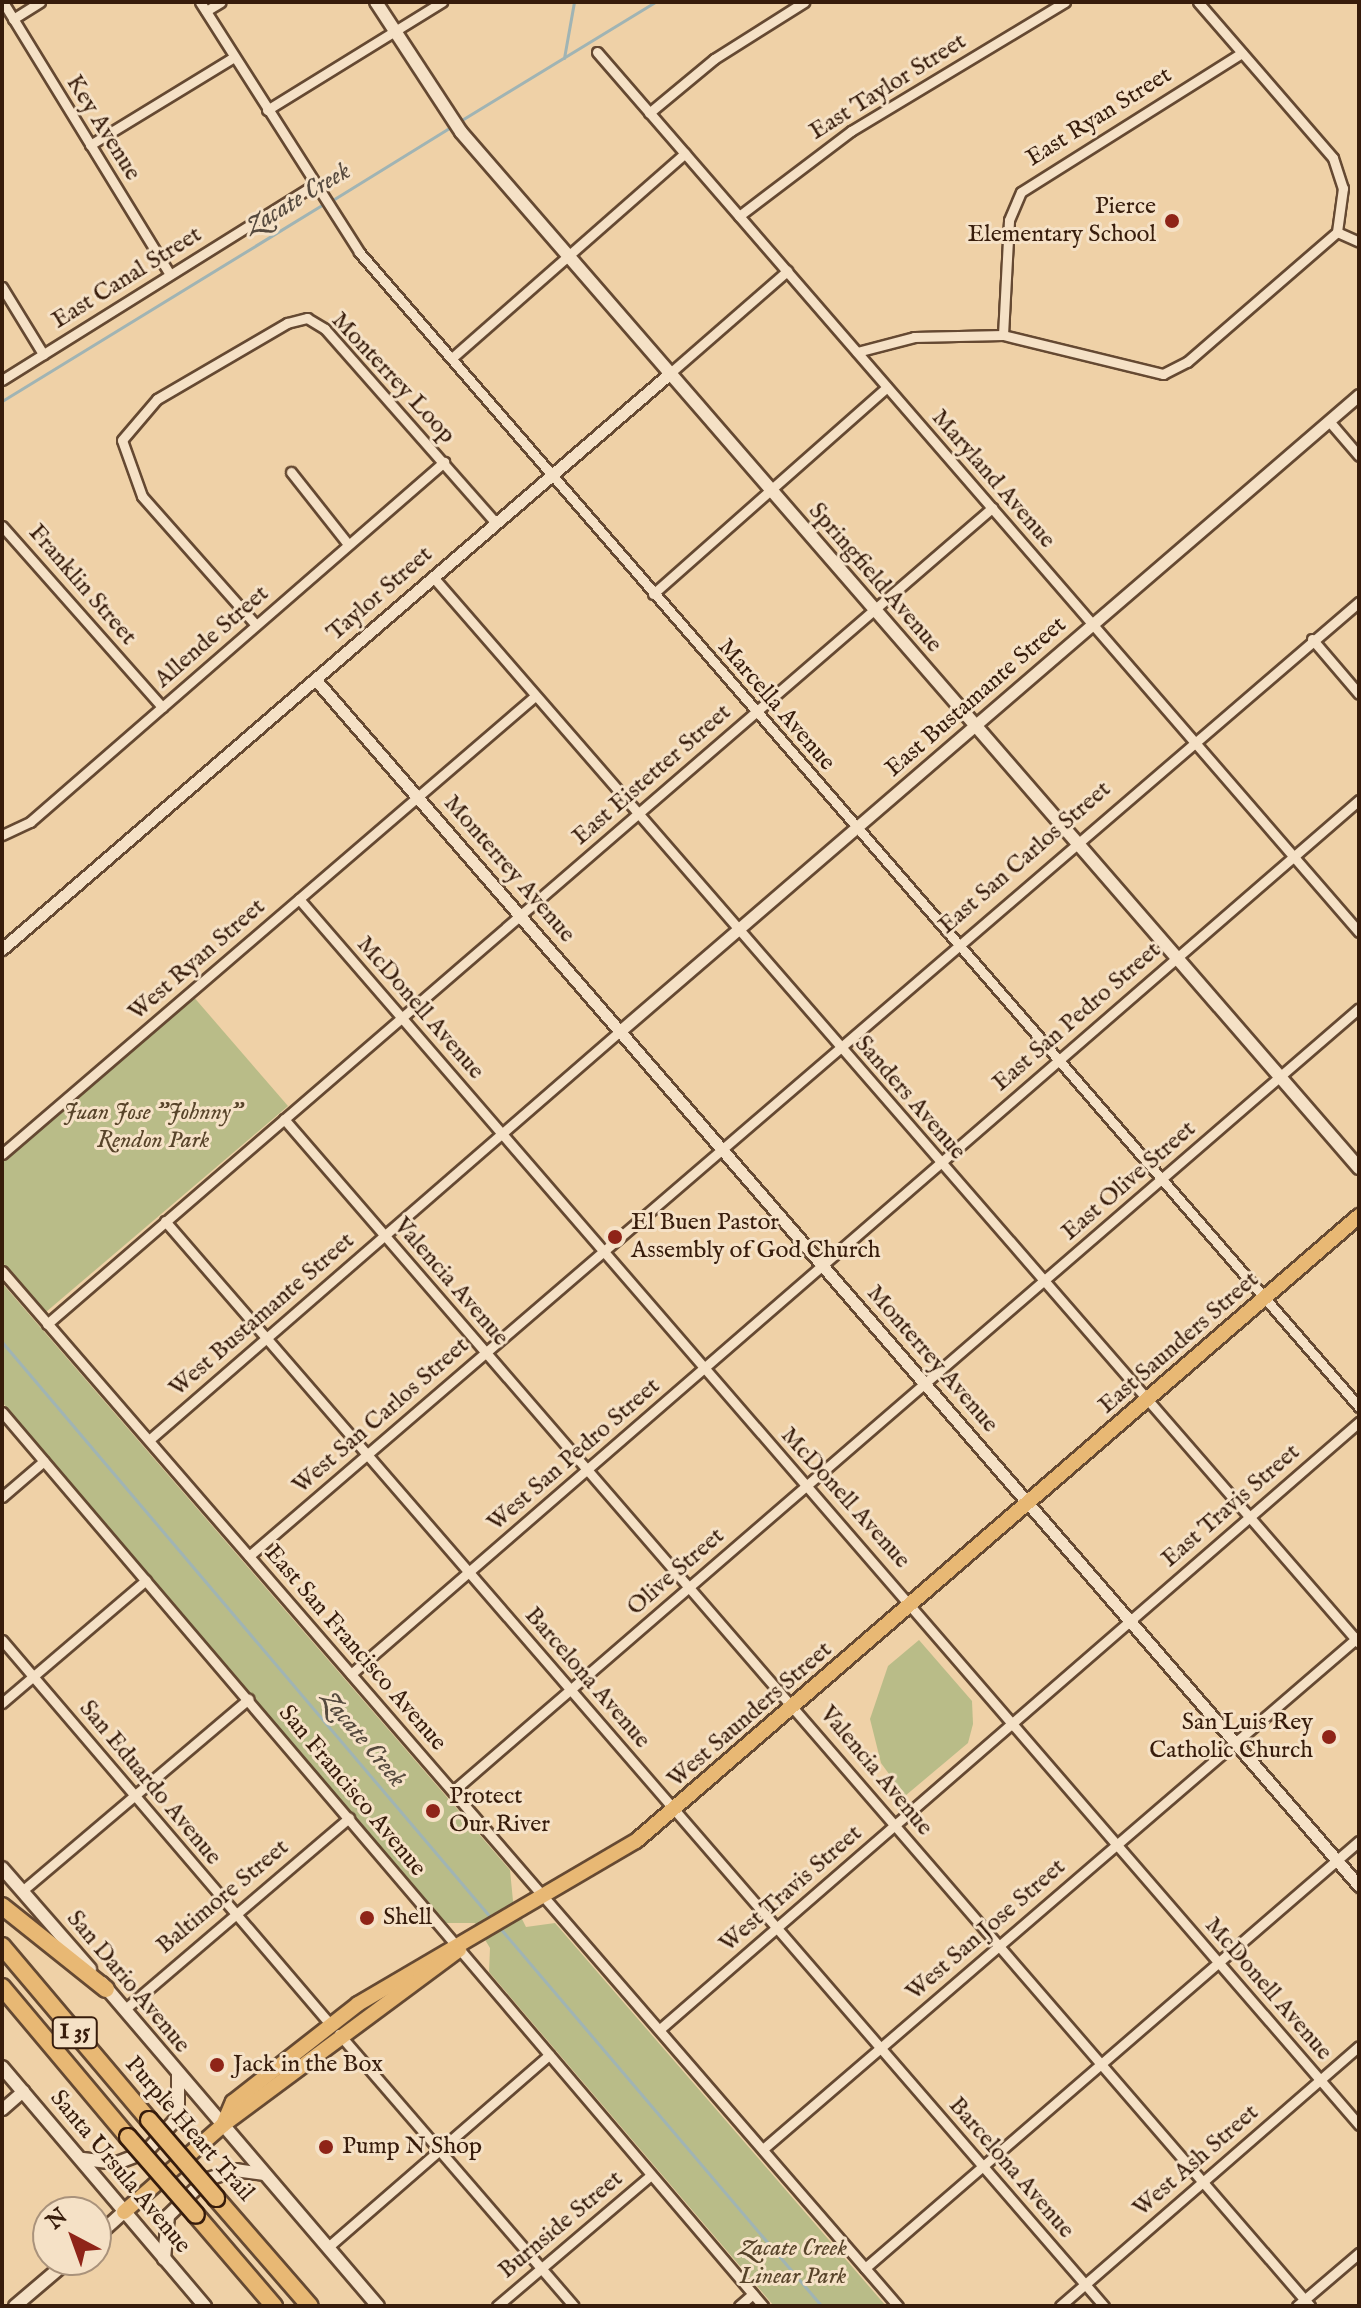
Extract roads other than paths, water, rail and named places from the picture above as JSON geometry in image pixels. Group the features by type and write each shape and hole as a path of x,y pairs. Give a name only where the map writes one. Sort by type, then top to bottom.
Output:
{"highway":[{"path":"2,1906 106,1989"},
{"name":"Purple Heart Trail","path":"2,1946 310,2306"},
{"name":"Purple Heart Trail","path":"2,1987 274,2306"}],"main road":[{"name":"Springfield Avenue","path":"376,2 461,132 1359,1168"},
{"name":"East Saunders Street","path":"1028,1503 1359,1216"},
{"name":"West Saunders Street","path":"124,2212 334,2029 547,1897 675,1808 1028,1503"},
{"name":"San Dario Avenue","path":"2,1868 378,2306"},
{"name":"Santa Ursula Avenue","path":"2,2067 205,2306"},
{"path":"83,2159 117,2163 157,2143 178,2117 178,2074"},
{"path":"164,2259 168,2216 205,2180 235,2170 265,2174"},
{"path":"112,2223 124,2212"},
{"path":"15,2306 50,2276"}],"street":[{"name":"Key Avenue","path":"3,2 170,274"},
{"path":"13,19 40,2"},
{"path":"203,6 221,2"},
{"path":"267,110 442,2"},
{"path":"649,113 714,59 804,2"},
{"name":"East Taylor Street","path":"739,216 851,131 1065,2"},
{"path":"857,352 914,337 1003,335 1163,374 1187,362 1337,232 1339,167 1198,2"},
{"name":"Marcella Avenue","path":"203,6 331,216 653,594 1359,1407"},
{"name":"Maryland Avenue","path":"597,52 1359,932"},
{"name":"East Ryan Street","path":"1003,335 1009,220 1021,192 1242,53"},
{"path":"90,145 234,57"},
{"path":"452,358 685,153"},
{"name":"East Canal Street","path":"2,380 170,274 315,190"},
{"path":"1337,232 1359,242"},
{"name":"Taylor Street","path":"4,943 787,271"},
{"path":"2,287 43,354"},
{"name":"Monterrey Loop","path":"256,625 129,472 122,440 157,399 269,330 307,318 343,347 496,523"},
{"path":"653,594 887,387"},
{"name":"East Bustamante Street","path":"620,1031 1359,395"},
{"path":"1329,421 1359,456"},
{"name":"Allende Street","path":"2,835 30,822 347,543 444,462"},
{"path":"291,472 347,543"},
{"name":"East Eistetter Street","path":"47,1324 992,508"},
{"name":"Franklin Street","path":"2,526 162,707"},
{"name":"Sanders Avenue","path":"433,577 940,1163 1358,1639"},
{"name":"East San Carlos Street","path":"721,1149 1192,739 1359,602"},
{"path":"1312,639 1359,694"},
{"name":"Monterrey Avenue","path":"315,679 1359,1886"},
{"path":"418,797 535,696"},
{"name":"West Ryan Street","path":"2,1154 418,797"},
{"name":"East San Pedro Street","path":"823,1266 1359,800"},
{"name":"McDonell Avenue","path":"299,899 806,1485 912,1603 1359,2125"},
{"name":"East Olive Street","path":"924,1384 1359,1008"},
{"name":"West Bustamante Street","path":"149,1440 620,1031"},
{"name":"Valencia Avenue","path":"284,1119 794,1705 1304,2304"},
{"name":"West San Carlos Street","path":"249,1556 721,1149"},
{"name":"Barcelona Avenue","path":"165,1221 1104,2306"},
{"name":"West San Pedro Street","path":"351,1674 823,1266"},
{"name":"East San Francisco Avenue","path":"2,1271 898,2306"},
{"name":"Olive Street","path":"453,1791 924,1384"},
{"name":"San Francisco Avenue","path":"2,1412 763,2306"},
{"name":"East Travis Street","path":"1129,1621 1359,1422"},
{"path":"2,1497 44,1461"},
{"path":"2,1703 146,1580"},
{"name":"West Travis Street","path":"660,2029 1129,1621"},
{"name":"West San Jose Street","path":"763,2149 1234,1742 1358,1639"},
{"name":"San Eduardo Avenue","path":"2,1640 574,2306"},
{"path":"22,1891 248,1699"},
{"name":"Baltimore Street","path":"124,2010 349,1818"},
{"path":"865,2268 1359,1841"},
{"name":"West Ash Street","path":"1060,2306 1359,2046"},
{"path":"328,2247 549,2055"},
{"path":"2,2109 23,2091"},
{"name":"Burnside Street","path":"497,2306 651,2175"},
{"path":"1304,2304 1359,2253"},
{"path":"739,2306 753,2294"}],"waterway":[{"name":"Zacate Creek","path":"564,58 574,2"},
{"name":"Zacate Creek","path":"460,121 655,2"},
{"name":"Zacate Creek","path":"331,201 454,125"},
{"name":"Zacate Creek","path":"2,401 324,204"},
{"name":"Zacate Creek","path":"2,1342 491,1918"},
{"name":"Zacate Creek","path":"499,1927 821,2306"}],"place":[{"name":"Pierce Elementary School","path":"1172,221"},
{"name":"El Buen Pastor Assembly of God Church","path":"615,1237"},
{"name":"San Luis Rey Catholic Church","path":"1329,1737"},
{"name":"Protect Our River","path":"433,1811"},
{"name":"Shell","path":"367,1918"},
{"name":"Jack in the Box","path":"217,2065"},
{"name":"Pump N Shop","path":"326,2147"}],"park label":[{"name":"Juan Jose \"Johnny\" Rendon Park","path":"153,1127"},
{"name":"Zacate Creek Linear Park","path":"793,2263"}]}
